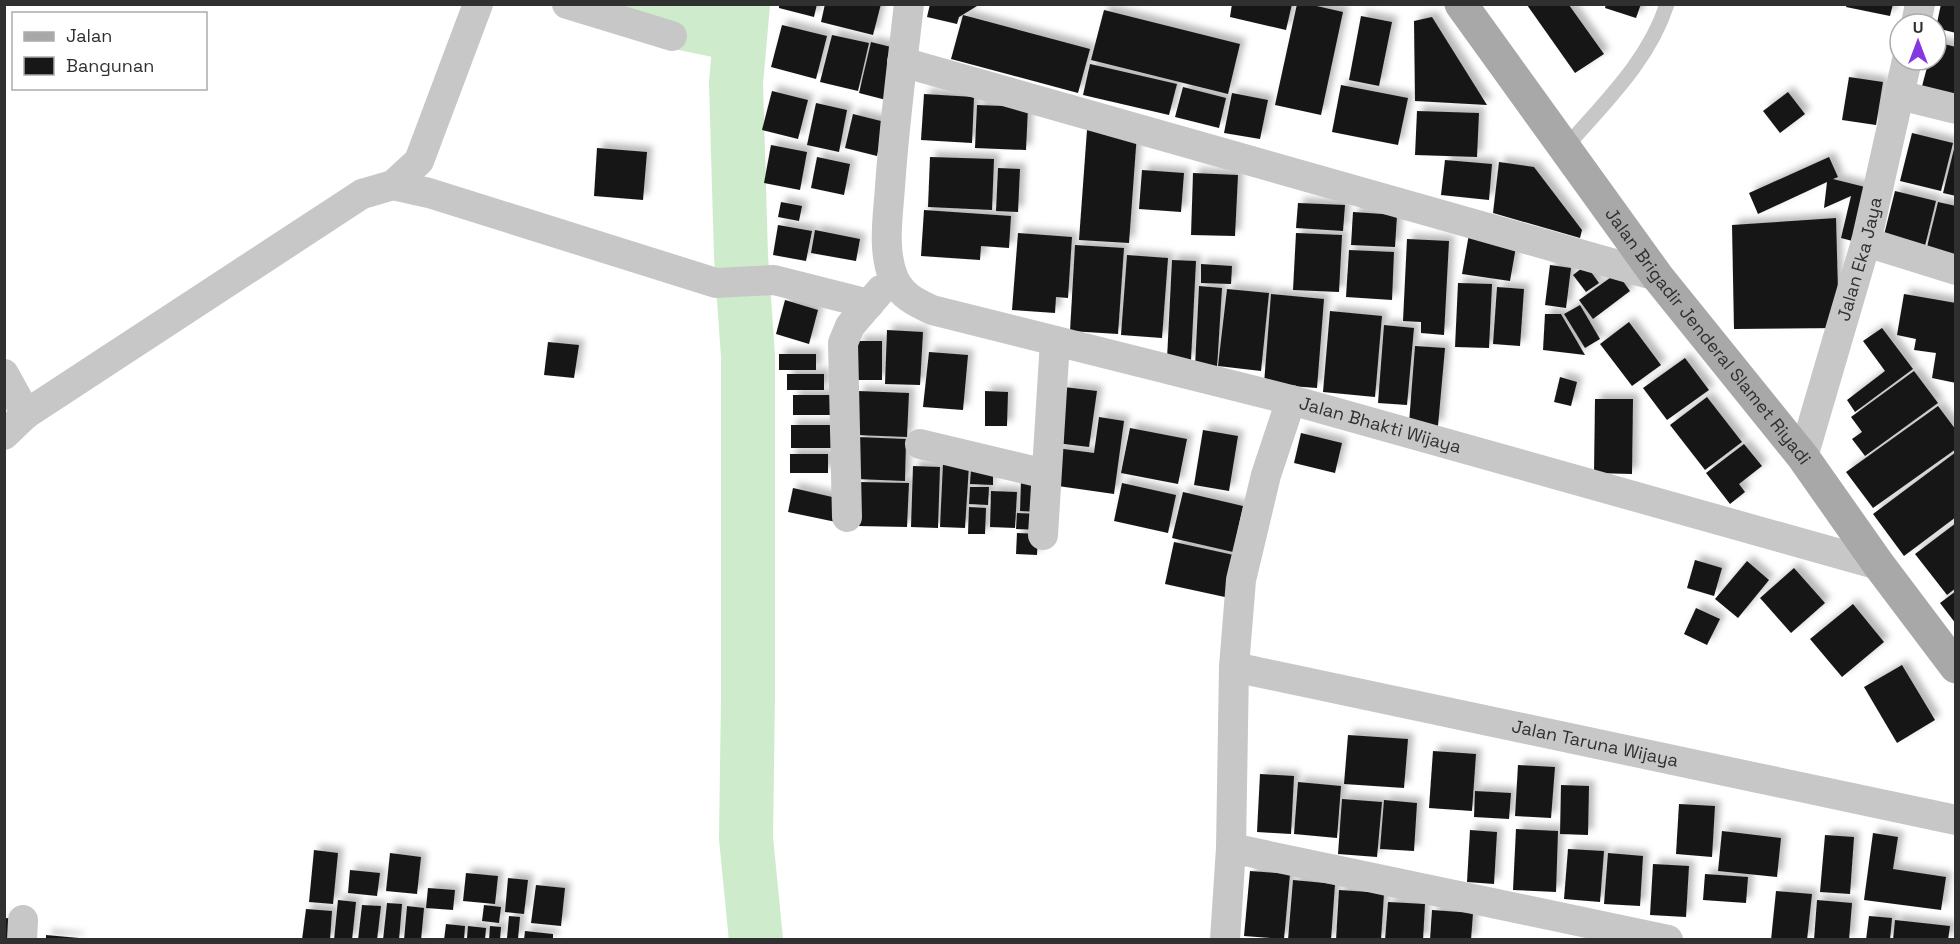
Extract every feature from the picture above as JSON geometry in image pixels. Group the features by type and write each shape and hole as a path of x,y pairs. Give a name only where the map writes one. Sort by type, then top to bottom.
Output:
{"main road":[{"name":"Jalan Brigadir Jenderal Slamet Riyadi","path":"1461,4 1658,276 1803,457 1879,565 1956,667"}],"street":[{"path":"4,374 15,424 362,194 393,185 418,161 478,4"},
{"path":"567,4 672,36"},
{"path":"848,517 843,343 850,326 893,277 887,243 887,225 895,115 909,4"},
{"path":"902,62 1658,276"},
{"name":"Jalan Eka Jaya","path":"1803,457 1866,242 1904,72"},
{"path":"1899,95 1956,109"},
{"path":"393,185 429,193 716,283 774,280 869,304"},
{"path":"1866,242 1956,270"},
{"name":"Jalan Bhakti Wijaya","path":"893,277 900,290 911,300 932,310 1291,400 1879,565"},
{"path":"1043,535 1055,341"},
{"path":"1225,939 1231,848 1234,667 1240,590 1266,475 1291,400"},
{"path":"920,444 1046,474"},
{"name":"Jalan Taruna Wijaya","path":"1234,667 1956,820"},
{"path":"1231,848 1668,939"}],"lane":[{"path":"1565,148 1634,68 1660,24 1666,4"}],"building":[{"path":"779,4 817,4 814,17 779,8"},
{"path":"825,4 881,4 873,35 821,22"},
{"path":"930,4 977,4 977,6 959,17 957,24 927,17"},
{"path":"1232,4 1292,4 1286,30 1230,17"},
{"path":"1297,4 1308,4 1343,12 1321,115 1275,105"},
{"path":"1606,4 1641,4 1636,18 1605,8"},
{"path":"1847,4 1893,4 1888,16 1846,7"},
{"path":"1941,4 1956,4 1956,33 1948,31 1948,12 1939,12"},
{"path":"1527,5 1569,5 1604,54 1575,73"},
{"path":"1104,10 1240,44 1228,94 1091,60"},
{"path":"963,15 1090,49 1078,93 951,59"},
{"path":"1361,16 1392,22 1379,86 1349,80"},
{"path":"1432,17 1487,105 1415,101 1414,21"},
{"path":"782,25 827,36 816,79 771,67"},
{"path":"832,35 869,43 858,91 820,82"},
{"path":"871,42 903,50 890,101 859,93"},
{"path":"1948,45 1956,47 1956,98 1921,90 1926,72 1948,72"},
{"path":"1090,64 1177,84 1169,115 1083,95"},
{"path":"1849,77 1883,82 1876,125 1842,120"},
{"path":"1341,85 1408,98 1398,145 1332,132"},
{"path":"1183,87 1226,98 1219,128 1175,117"},
{"path":"772,91 808,100 798,139 762,130"},
{"path":"1788,92 1805,114 1780,133 1763,111"},
{"path":"1232,93 1268,100 1260,139 1224,133"},
{"path":"924,94 974,97 972,143 921,140"},
{"path":"816,103 847,110 839,152 807,145"},
{"path":"977,105 1028,107 1026,150 975,148"},
{"path":"1417,111 1479,113 1477,157 1415,155"},
{"path":"853,114 885,122 877,156 845,148"},
{"path":"1087,130 1137,133 1129,243 1079,240"},
{"path":"1912,133 1953,143 1941,191 1900,181"},
{"path":"771,145 807,152 800,190 764,183"},
{"path":"1956,145 1956,196 1943,193"},
{"path":"597,148 647,152 643,200 594,196"},
{"path":"817,157 850,164 844,195 811,188"},
{"path":"930,157 994,159 992,210 928,207"},
{"path":"1829,157 1838,177 1833,179 1873,189 1860,243 1841,238 1851,196 1824,208 1827,182 1758,214 1749,193"},
{"path":"1445,160 1492,164 1489,200 1441,195"},
{"path":"1499,162 1534,167 1582,230 1580,238 1493,213"},
{"path":"998,168 1020,169 1018,212 996,211"},
{"path":"1142,170 1184,173 1181,212 1139,209"},
{"path":"1193,173 1238,175 1235,236 1191,235"},
{"path":"1895,191 1936,201 1924,250 1883,239"},
{"path":"781,202 802,206 799,221 778,217"},
{"path":"1938,202 1956,206 1956,258 1926,251"},
{"path":"1298,203 1345,205 1343,231 1296,228"},
{"path":"924,210 1011,216 1009,248 981,246 980,260 921,256"},
{"path":"1353,212 1397,215 1395,247 1351,245"},
{"path":"1836,218 1839,328 1734,329 1732,225"},
{"path":"778,225 812,231 806,261 773,255"},
{"path":"815,230 860,239 856,261 811,253"},
{"path":"1018,233 1072,237 1068,298 1056,297 1055,313 1012,310"},
{"path":"1296,233 1342,235 1339,292 1293,290"},
{"path":"1469,234 1517,241 1510,281 1462,274"},
{"path":"1407,239 1449,241 1444,335 1421,333 1421,322 1403,321"},
{"path":"1075,245 1124,248 1118,334 1070,331"},
{"path":"1349,250 1394,252 1392,300 1346,297"},
{"path":"1127,255 1168,258 1162,338 1121,335"},
{"path":"1172,260 1196,261 1191,360 1167,359"},
{"path":"1201,264 1232,266 1231,284 1201,283"},
{"path":"1550,265 1571,268 1566,308 1545,305"},
{"path":"1586,265 1599,283 1586,292 1573,275"},
{"path":"1617,273 1630,291 1593,319 1579,300"},
{"path":"1458,283 1492,284 1489,348 1455,347"},
{"path":"1199,286 1222,288 1217,368 1195,367"},
{"path":"1497,287 1524,289 1520,346 1493,344"},
{"path":"1227,289 1269,293 1261,371 1218,366"},
{"path":"1271,294 1324,299 1317,388 1264,384"},
{"path":"1904,294 1956,303 1956,383 1932,378 1936,353 1914,350 1916,339 1897,335"},
{"path":"785,300 818,310 809,344 776,334"},
{"path":"1580,305 1600,339 1585,348 1564,314"},
{"path":"1330,311 1382,316 1375,397 1323,392"},
{"path":"1545,314 1561,314 1585,355 1543,350"},
{"path":"1629,322 1661,365 1632,386 1600,344"},
{"path":"1384,325 1414,328 1407,405 1378,403"},
{"path":"1882,328 1913,369 1855,412 1847,400 1885,371 1863,341"},
{"path":"887,330 923,332 920,385 885,384"},
{"path":"858,341 882,341 882,380 858,380"},
{"path":"548,342 579,345 574,378 544,375"},
{"path":"1415,346 1445,348 1438,426 1409,423"},
{"path":"929,352 968,355 963,410 923,407"},
{"path":"779,354 816,354 816,370 779,370"},
{"path":"1685,358 1709,390 1667,420 1643,388"},
{"path":"1914,371 1938,403 1865,456 1852,439 1862,432 1851,417"},
{"path":"787,374 824,374 824,390 787,390"},
{"path":"1560,377 1577,382 1571,406 1554,402"},
{"path":"1064,387 1097,391 1089,447 1056,443"},
{"path":"858,391 909,393 907,437 856,435"},
{"path":"985,391 1008,392 1007,426 985,426"},
{"path":"793,395 832,395 832,415 793,415"},
{"path":"1707,397 1742,442 1705,470 1670,425"},
{"path":"1595,399 1633,399 1632,474 1594,473"},
{"path":"1938,406 1956,430 1956,449 1873,508 1846,472"},
{"path":"1099,417 1124,421 1114,494 1051,485 1056,448 1094,453"},
{"path":"791,425 832,425 832,448 791,448"},
{"path":"1130,428 1187,439 1178,484 1121,473"},
{"path":"1203,430 1238,436 1229,491 1194,485"},
{"path":"1301,433 1342,443 1335,473 1294,463"},
{"path":"857,437 906,439 905,481 856,479"},
{"path":"1744,444 1762,466 1739,484 1745,492 1730,504 1706,473"},
{"path":"1956,452 1956,517 1904,556 1873,514"},
{"path":"790,454 828,454 828,473 790,473"},
{"path":"943,463 969,465 965,528 940,527"},
{"path":"913,466 940,467 938,528 911,527"},
{"path":"971,469 993,470 993,485 970,484"},
{"path":"1021,481 1040,482 1039,512 1020,511"},
{"path":"859,482 909,483 907,527 858,526"},
{"path":"1122,483 1176,495 1168,533 1114,521"},
{"path":"970,487 989,487 988,505 969,504"},
{"path":"793,488 841,499 836,522 788,512"},
{"path":"991,491 1017,492 1015,528 990,527"},
{"path":"1183,492 1243,506 1233,552 1172,538"},
{"path":"969,507 986,508 985,534 968,534"},
{"path":"1017,513 1039,514 1039,530 1016,529"},
{"path":"1956,523 1956,588 1947,595 1915,554"},
{"path":"1017,533 1038,534 1037,555 1016,554"},
{"path":"1174,542 1243,557 1234,599 1165,584"},
{"path":"1695,560 1722,568 1714,596 1687,588"},
{"path":"1747,561 1769,580 1738,618 1715,599"},
{"path":"1794,568 1825,603 1791,633 1760,598"},
{"path":"1956,591 1956,624 1940,603"},
{"path":"1853,604 1884,642 1842,677 1810,639"},
{"path":"1696,608 1720,619 1707,645 1684,634"},
{"path":"1902,665 1935,720 1897,743 1864,687"},
{"path":"1348,735 1408,739 1404,788 1344,784"},
{"path":"1433,751 1476,754 1472,811 1429,808"},
{"path":"1518,765 1555,767 1551,818 1515,816"},
{"path":"1260,774 1294,776 1291,834 1257,832"},
{"path":"1298,782 1341,786 1337,838 1294,834"},
{"path":"1561,785 1589,786 1588,835 1560,834"},
{"path":"1475,791 1511,793 1509,819 1474,817"},
{"path":"1342,799 1382,802 1377,857 1338,854"},
{"path":"1384,800 1417,803 1414,851 1380,849"},
{"path":"1679,804 1715,806 1712,857 1676,854"},
{"path":"1516,829 1558,831 1556,892 1513,890"},
{"path":"1470,830 1497,832 1494,884 1467,882"},
{"path":"1722,831 1781,838 1777,877 1718,871"},
{"path":"1873,833 1898,837 1893,869 1946,877 1941,910 1864,900"},
{"path":"1825,835 1854,837 1850,894 1820,892"},
{"path":"1568,849 1604,851 1600,902 1564,899"},
{"path":"314,850 338,853 333,904 309,902"},
{"path":"390,853 421,857 417,894 386,891"},
{"path":"1608,853 1643,856 1640,906 1604,904"},
{"path":"1653,864 1689,866 1686,917 1650,915"},
{"path":"350,870 380,873 377,896 348,893"},
{"path":"1250,871 1290,874 1284,939 1244,936"},
{"path":"466,873 498,876 495,904 463,901"},
{"path":"1705,874 1748,877 1746,903 1703,900"},
{"path":"508,878 528,880 524,914 505,912"},
{"path":"1293,880 1335,884 1331,940 1288,940"},
{"path":"536,885 565,888 561,926 531,923"},
{"path":"428,888 455,890 453,910 426,908"},
{"path":"1339,890 1384,893 1381,940 1336,940"},
{"path":"1776,891 1812,894 1807,940 1771,940"},
{"path":"338,900 356,902 352,940 334,940"},
{"path":"1817,900 1852,903 1849,940 1814,940"},
{"path":"1388,902 1425,904 1423,940 1385,940"},
{"path":"387,903 402,904 399,940 383,940"},
{"path":"362,905 381,906 377,940 358,940"},
{"path":"484,905 501,907 499,923 482,921"},
{"path":"407,906 424,908 421,940 404,940"},
{"path":"306,909 332,911 330,940 302,940"},
{"path":"1432,910 1473,913 1471,940 1430,940"},
{"path":"509,916 520,917 518,939 507,938"},
{"path":"1869,916 1892,918 1890,940 1866,940"},
{"path":"5,918 22,919 21,940 5,940"},
{"path":"1895,920 1950,926 1948,940 1893,940"},
{"path":"446,924 465,926 464,940 444,940"},
{"path":"468,926 486,928 485,940 467,938"},
{"path":"490,926 501,927 500,940 489,940"},
{"path":"525,931 553,934 553,940 524,940"},
{"path":"46,935 79,938 79,940 46,940"}],"waterway":[{"path":"615,4 672,21 740,35"},
{"path":"743,4 736,83 741,256 748,356 746,838 756,940"}]}
